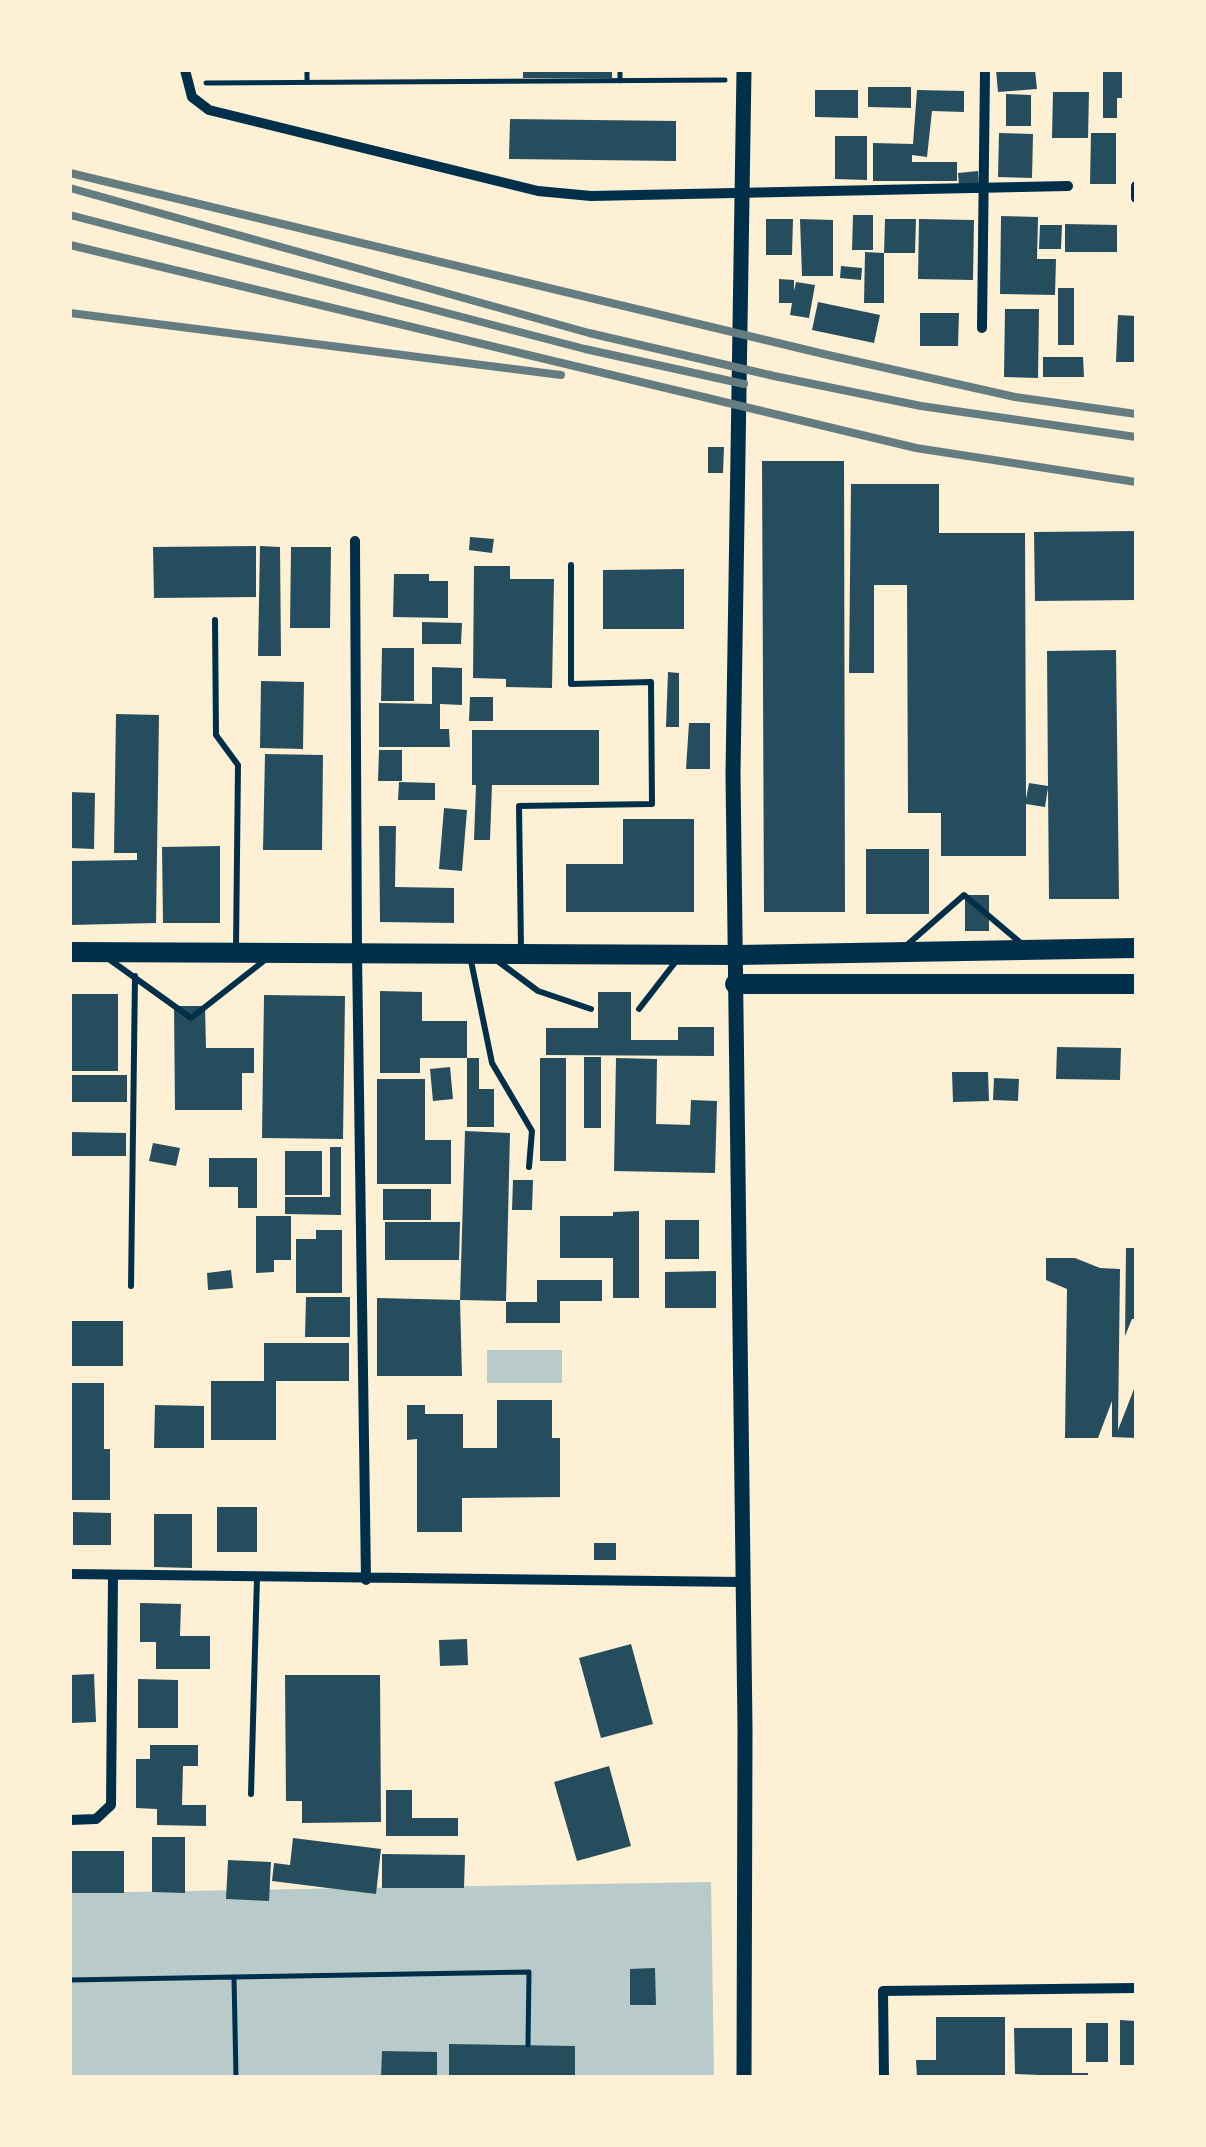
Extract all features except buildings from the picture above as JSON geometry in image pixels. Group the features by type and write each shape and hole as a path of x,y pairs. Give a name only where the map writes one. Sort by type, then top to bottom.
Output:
{"highway":[{"path":"70,952 737,955 1136,948"},
{"path":"736,984 1136,984"}],"main road":[{"path":"744,75 733,774 745,1728 744,2077"}],"street":[{"path":"982,328 984,70"},
{"path":"186,76 192,97 209,110 538,191 592,196 1068,186"},
{"path":"1136,186 1136,198"},
{"path":"355,541 366,1580"},
{"path":"70,1574 742,1582"},
{"path":"70,1820 96,1819 111,1805 113,1575"},
{"path":"884,2077 884,1990 1136,1988"}],"lane":[{"path":"521,954 519,806 652,804 651,682 571,684 571,564"},
{"path":"216,620 216,735 238,765 236,953"},
{"path":"902,950 964,895 1027,948"},
{"path":"98,952 191,1018 274,954"},
{"path":"480,954 538,991 591,1009"},
{"path":"480,954 492,1063 532,1131 530,1167"},
{"path":"639,1009 681,955"},
{"path":"131,1286 135,976"},
{"path":"251,1794 257,1578"}],"path":[{"path":"215,70 215,83"},
{"path":"307,70 307,82"},
{"path":"620,70 620,80"},
{"path":"186,76 215,83 620,80 744,75"},
{"path":"70,1980 528,1972 528,2045"},
{"path":"234,1978 236,2077"}],"shaded area":[{"path":"487,1350 562,1350 562,1383 487,1383"},
{"path":"711,1882 714,2077 70,2077 70,1893"}],"railway":[{"path":"70,173 828,355 1015,397 1136,414"},
{"path":"70,188 589,333 921,406 1136,437"},
{"path":"70,215 585,349 744,384"},
{"path":"70,245 916,448 1136,482"},
{"path":"70,313 561,375"}]}
